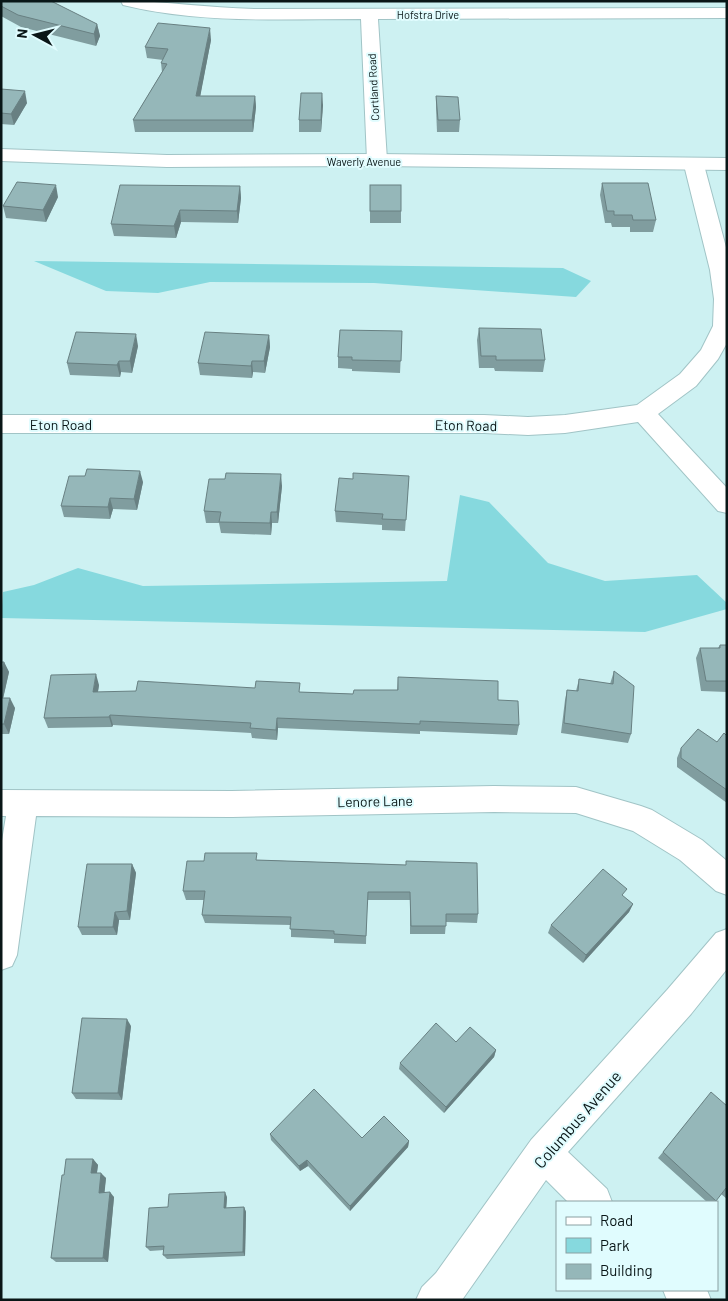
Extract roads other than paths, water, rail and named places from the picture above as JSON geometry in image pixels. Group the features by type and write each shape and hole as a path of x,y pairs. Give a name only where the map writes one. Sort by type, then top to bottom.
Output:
{"street":[{"name":"Hofstra Drive","path":"129,1 188,11 368,14 727,13"},
{"name":"Cortland Road","path":"368,14 377,160"},
{"name":"Waverly Avenue","path":"1,155 158,161 377,160 727,164"},
{"name":"Eton Road","path":"1,424 484,424 528,426 565,424 643,413 688,380 710,354 724,326 725,299 721,270 694,165"},
{"path":"643,413 727,504"},
{"name":"Lenore Lane","path":"12,803 232,804 494,799 576,800 641,820 692,850 727,881"},
{"path":"1,956 12,803"},
{"name":"Columbus Avenue","path":"435,1300 449,1286 544,1153 679,1002 727,944"},
{"path":"544,1153 593,1201"},
{"path":"683,1291 692,1300"}]}
